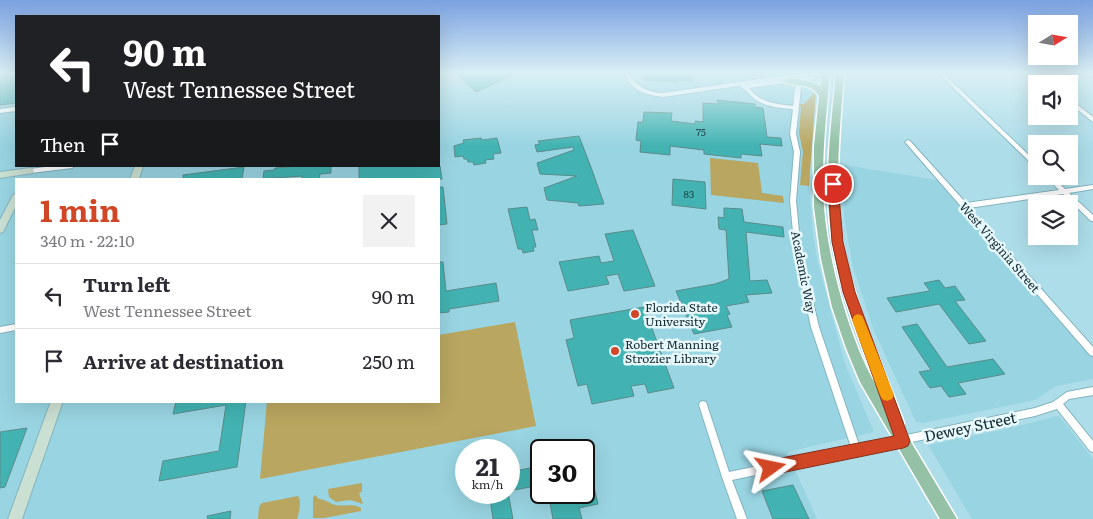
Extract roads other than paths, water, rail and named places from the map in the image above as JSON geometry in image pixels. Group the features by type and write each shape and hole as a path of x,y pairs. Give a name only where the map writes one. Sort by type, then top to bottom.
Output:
{"main road":[{"path":"824,97 819,146 819,207 832,282 847,334 861,370 949,519"},
{"path":"838,97 833,193 837,242 857,317 903,441"}],"street":[{"path":"754,97 758,100 795,108"},
{"name":"Academic Way","path":"797,97 793,134 797,152 793,201 798,253 816,327 856,450"},
{"path":"965,97 1028,157"},
{"path":"1078,108 1093,120"},
{"path":"0,111 15,109"},
{"name":"West Virginia Street","path":"908,142 1093,353"},
{"path":"0,175 65,167"},
{"path":"1057,185 1093,219"},
{"path":"964,206 1093,188"},
{"path":"0,229 15,199"},
{"path":"0,330 15,328"},
{"name":"Dewey Street","path":"726,477 1048,409 1058,404 1067,396 1093,390"},
{"path":"15,519 56,403"},
{"path":"1058,404 1093,448"},
{"path":"703,405 726,477 742,519"}],"place":[{"name":"Florida State University","path":"635,314"},
{"name":"Robert Manning Strozier Library","path":"615,351"}]}
